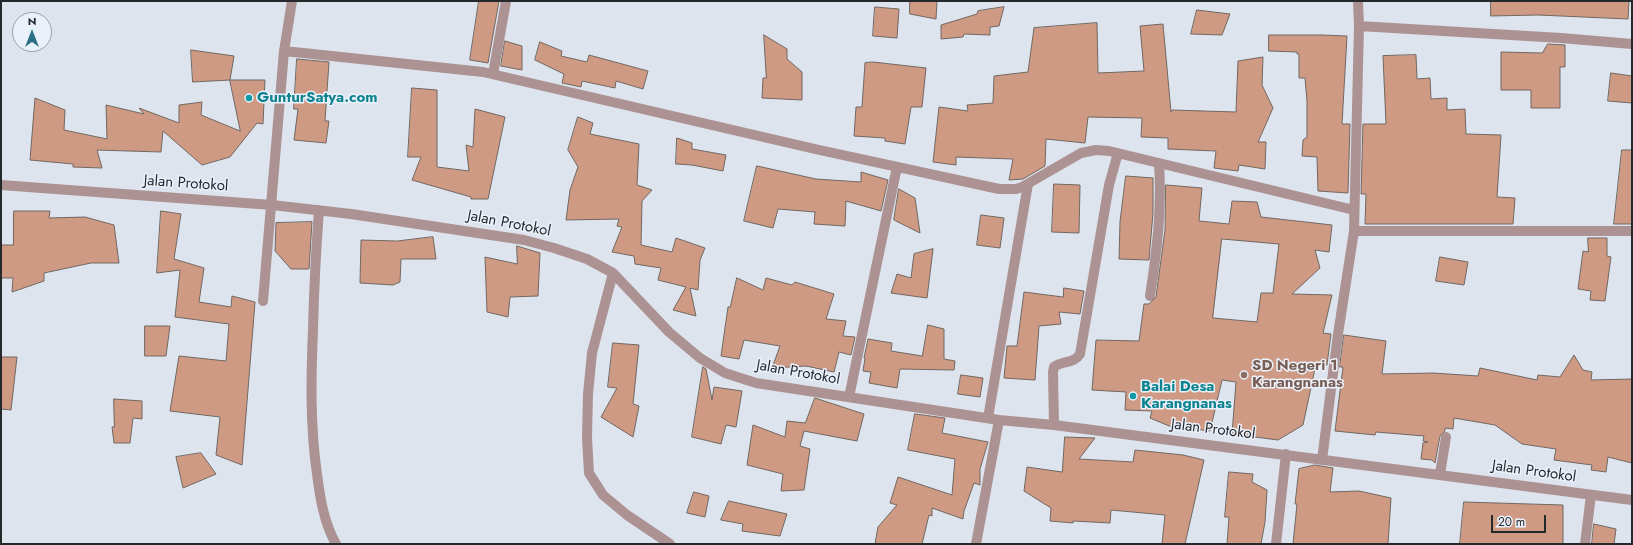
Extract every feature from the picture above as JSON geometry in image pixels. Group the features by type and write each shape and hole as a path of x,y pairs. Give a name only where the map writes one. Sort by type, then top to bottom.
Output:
{"street":[{"path":"263,301 284,51 292,1"},
{"path":"493,74 506,1"},
{"path":"1322,460 1338,334 1354,231 1359,26 1358,1"},
{"path":"1359,26 1561,38 1632,44"},
{"path":"284,51 493,74 815,149 1000,189 1016,189 1028,184 1081,153 1096,150 1118,153 1354,210"},
{"path":"1054,425 1054,367 1060,363 1075,360 1080,354 1110,185 1118,153"},
{"path":"1150,296 1160,219 1161,191 1159,163"},
{"path":"850,397 897,167"},
{"name":"Jalan Protokol","path":"1,184 319,210 524,240 554,248 587,260 613,273 669,332 700,358 725,373 756,383 999,420 1054,425 1286,454 1322,460 1440,474 1632,500"},
{"path":"988,418 1028,184"},
{"path":"319,210 315,256 312,363 312,440 320,497 331,536 336,544"},
{"path":"1354,231 1632,231"},
{"path":"613,273 592,352 588,394 587,438 590,473 603,495 627,515 670,544"},
{"path":"976,544 999,420"},
{"path":"1440,474 1446,437"},
{"path":"1276,544 1286,454"},
{"path":"1585,544 1591,495"}],"building":[{"path":"479,1 499,1 488,63 470,60"},
{"path":"910,1 937,1 936,19 910,14"},
{"path":"1491,1 1629,1 1628,19 1538,15 1491,16"},
{"path":"875,7 899,9 897,38 873,36"},
{"path":"1004,7 999,26 990,27 990,35 964,34 963,37 941,39 941,25 977,14 978,11"},
{"path":"1197,10 1230,14 1222,35 1191,34"},
{"path":"1097,23 1098,73 1144,71 1140,26 1163,24 1171,112 1172,110 1236,112 1238,61 1263,57 1262,85 1273,108 1258,142 1266,142 1265,169 1239,165 1238,171 1214,168 1216,151 1168,149 1168,138 1141,137 1142,118 1088,117 1085,143 1046,139 1045,166 1023,179 1009,180 1013,159 956,157 956,165 933,162 939,107 968,111 967,105 993,103 994,76 1028,72 1034,28"},
{"path":"764,35 787,49 787,59 802,72 802,100 762,98 763,78 766,78"},
{"path":"1269,35 1347,36 1342,124 1350,124 1348,193 1318,191 1317,157 1302,156 1303,140 1307,137 1307,101 1305,78 1299,78 1299,54 1297,54 1297,52 1269,51"},
{"path":"505,41 522,46 522,70 501,66"},
{"path":"540,42 562,51 561,56 587,62 589,55 648,71 643,89 616,81 615,88 582,81 581,87 562,83 564,74 535,60"},
{"path":"1548,44 1565,45 1565,67 1560,67 1560,108 1531,108 1531,90 1501,90 1501,52 1542,53"},
{"path":"191,50 234,56 230,80 193,82"},
{"path":"1416,55 1417,79 1430,78 1431,99 1447,98 1447,110 1465,109 1466,134 1501,135 1497,197 1515,198 1513,224 1365,224 1366,194 1361,194 1363,124 1386,124 1383,56"},
{"path":"297,59 329,62 325,121 329,121 326,143 294,140 298,109 294,109"},
{"path":"873,62 926,68 922,107 911,107 905,144 885,141 885,138 854,136 856,107 862,107 865,63"},
{"path":"1611,73 1632,76 1632,103 1608,101"},
{"path":"230,80 265,80 263,124 257,123 230,157 202,165 163,131 161,152 97,150 102,168 73,167 73,164 30,160 35,98 65,110 64,130 107,139 106,105 144,114 139,108 179,123 179,105 202,102 201,115 240,131"},
{"path":"412,88 437,90 437,167 469,171 466,145 473,147 475,109 505,117 488,199 471,199 471,197 412,180 421,157 408,157"},
{"path":"578,117 593,123 590,134 639,144 637,185 652,190 642,201 641,245 672,252 676,238 705,248 700,260 698,290 690,288 696,316 673,310 686,287 658,280 661,268 635,264 634,256 612,252 622,227 617,226 619,219 566,220 570,190 578,167 568,150"},
{"path":"677,138 692,143 692,149 726,155 723,171 692,165 676,164"},
{"path":"1622,150 1632,150 1632,224 1614,224"},
{"path":"757,166 816,179 861,182 861,172 888,180 881,211 846,201 845,226 814,224 815,212 778,209 773,228 744,221"},
{"path":"1126,176 1153,178 1153,213 1149,260 1119,259 1120,222"},
{"path":"1054,184 1080,185 1079,233 1052,232"},
{"path":"1166,185 1202,188 1199,221 1229,224 1232,201 1257,202 1261,217 1332,225 1329,252 1315,250 1320,268 1292,294 1332,295 1323,333 1331,334 1327,365 1316,364 1303,425 1278,440 1232,434 1236,382 1222,380 1210,431 1180,427 1179,430 1150,418 1152,411 1125,410 1126,392 1092,390 1096,340 1139,341 1144,304 1149,304 1156,297 1165,230","holes":["1222,239 1279,244 1273,293 1261,293 1257,322 1213,318"]},
{"path":"899,189 915,198 920,233 894,220"},
{"path":"14,211 50,211 49,218 85,217 114,225 119,263 91,263 44,273 44,281 12,292 13,278 1,278 1,245 13,245"},
{"path":"161,211 181,214 174,259 204,268 199,302 231,307 232,296 255,302 242,465 216,455 220,417 170,411 179,356 226,361 229,324 175,317 180,270 157,273"},
{"path":"981,215 1004,218 1000,248 977,245"},
{"path":"312,222 309,269 291,269 275,251 276,223"},
{"path":"433,237 436,259 401,259 400,282 393,285 360,283 361,240 397,241"},
{"path":"1588,238 1607,238 1607,256 1611,257 1605,301 1590,300 1591,291 1578,289 1583,251 1588,252"},
{"path":"517,246 540,253 538,296 510,297 508,317 487,312 485,257 517,264"},
{"path":"933,249 927,298 891,293 897,274 911,278 914,254"},
{"path":"1440,257 1468,262 1464,285 1436,281"},
{"path":"737,278 763,290 766,278 792,285 795,282 834,294 826,319 846,321 843,336 855,337 851,355 839,352 834,372 806,366 772,368 780,346 744,340 739,359 721,356 728,307 730,307"},
{"path":"1064,288 1084,291 1080,314 1059,312 1061,324 1039,326 1035,380 1004,378 1007,346 1017,346 1024,292 1063,297"},
{"path":"928,325 944,329 944,359 955,361 954,370 900,369 897,388 869,383 871,372 863,371 868,339 892,343 891,351 922,356"},
{"path":"145,326 170,326 166,356 145,356"},
{"path":"1344,335 1386,341 1382,374 1433,373 1478,376 1480,368 1537,380 1538,375 1560,377 1574,355 1583,370 1592,372 1591,380 1632,379 1632,463 1608,457 1606,472 1591,470 1592,465 1554,460 1556,449 1522,444 1495,425 1454,418 1453,429 1445,428 1445,431 1440,436 1435,463 1432,460 1421,459 1423,443 1428,442 1423,441 1424,436 1376,432 1375,435 1335,431 1343,367 1340,367"},
{"path":"613,343 639,345 633,404 639,406 633,437 601,417 617,388 608,387"},
{"path":"1,357 17,357 11,410 1,409"},
{"path":"703,367 706,369 712,400 714,387 742,391 736,427 726,425 721,444 692,437"},
{"path":"961,375 983,378 980,397 958,394"},
{"path":"815,398 864,414 857,441 804,431 800,446 810,449 804,490 781,491 783,474 747,465 753,425 785,437 787,421 805,423"},
{"path":"114,399 142,401 142,419 133,418 130,443 114,443 112,427 114,427"},
{"path":"915,414 945,418 942,433 988,442 980,469 980,485 974,483 964,511 963,519 932,508 932,516 929,515 922,544 875,544 878,527 897,505 890,503 898,477 952,495 955,459 908,450"},
{"path":"1065,437 1095,438 1079,459 1133,462 1135,450 1183,455 1204,460 1185,544 1162,544 1165,515 1111,510 1110,523 1073,521 1073,523 1050,521 1051,508 1024,491 1027,467 1062,472"},
{"path":"201,453 216,474 183,488 176,457"},
{"path":"1315,465 1333,468 1330,492 1359,491 1391,498 1388,544 1293,544 1299,469"},
{"path":"1229,472 1253,474 1252,482 1267,490 1265,522 1261,544 1227,544 1229,517 1225,517"},
{"path":"694,492 709,496 705,517 687,513"},
{"path":"729,501 787,514 780,536 742,531 743,524 721,520"},
{"path":"1464,502 1563,505 1563,544 1460,544"},
{"path":"1594,524 1616,529 1614,544 1592,544"}],"place":[{"name":"GunturSatya.com","path":"249,98"},
{"name":"SD Negeri 1 Karangnanas","path":"1244,375"},
{"name":"Balai Desa Karangnanas","path":"1133,396"}]}
